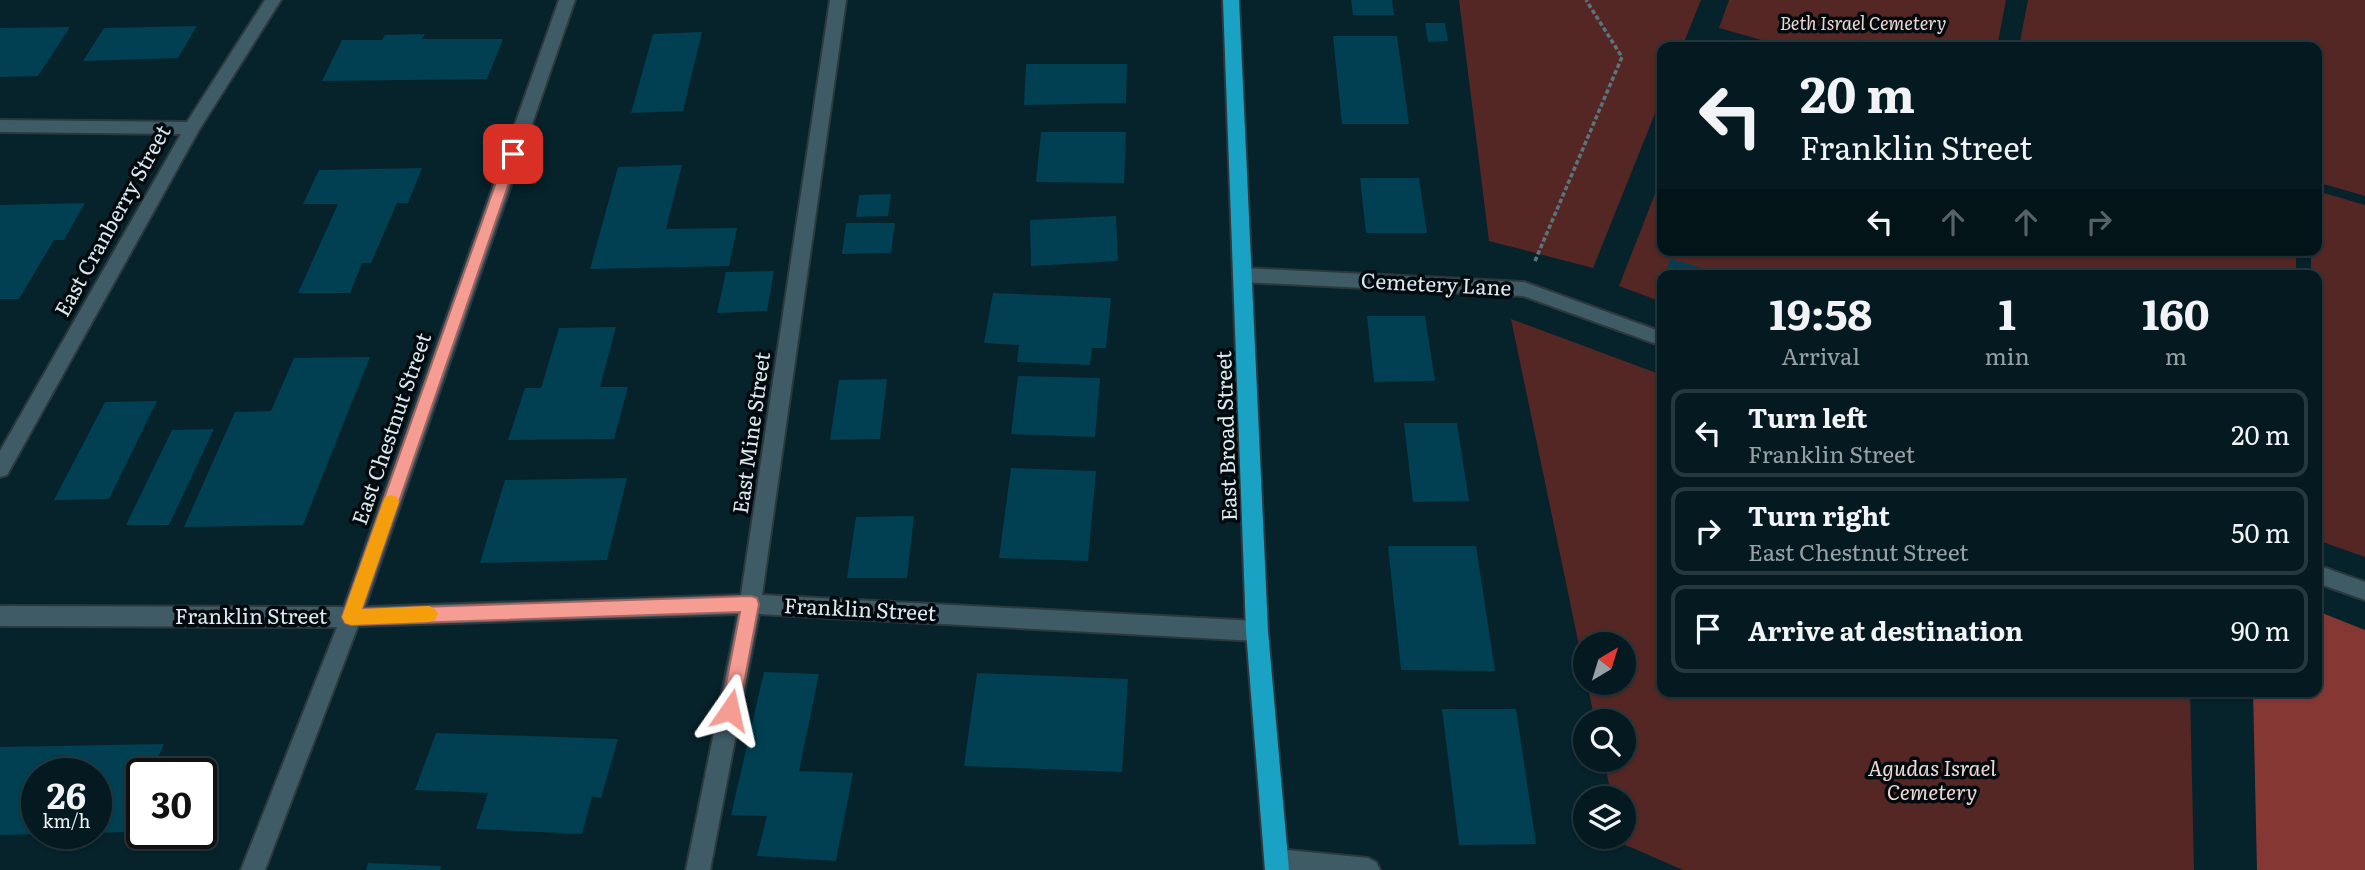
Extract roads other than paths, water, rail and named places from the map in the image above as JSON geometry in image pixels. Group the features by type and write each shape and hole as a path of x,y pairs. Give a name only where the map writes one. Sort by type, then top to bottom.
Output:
{"highway":[{"name":"East Broad Street","path":"1231,0 1257,631 1277,866"}],"street":[{"name":"East Cranberry Street","path":"0,468 192,128 273,0"},
{"name":"East Chestnut Street","path":"253,870 351,617 567,0"},
{"name":"East Mine Street","path":"698,870 751,604 838,0"},
{"path":"0,126 192,128"},
{"name":"Cemetery Lane","path":"1243,275 1524,289 1657,337"},
{"path":"2322,576 2365,591"},
{"name":"Franklin Street","path":"0,616 351,617 751,604 1257,631"},
{"path":"1277,866 1368,870"}],"park label":[{"name":"Beth Israel Cemetery","path":"1863,24"},
{"name":"Agudas Israel Cemetery","path":"1932,781"}]}
